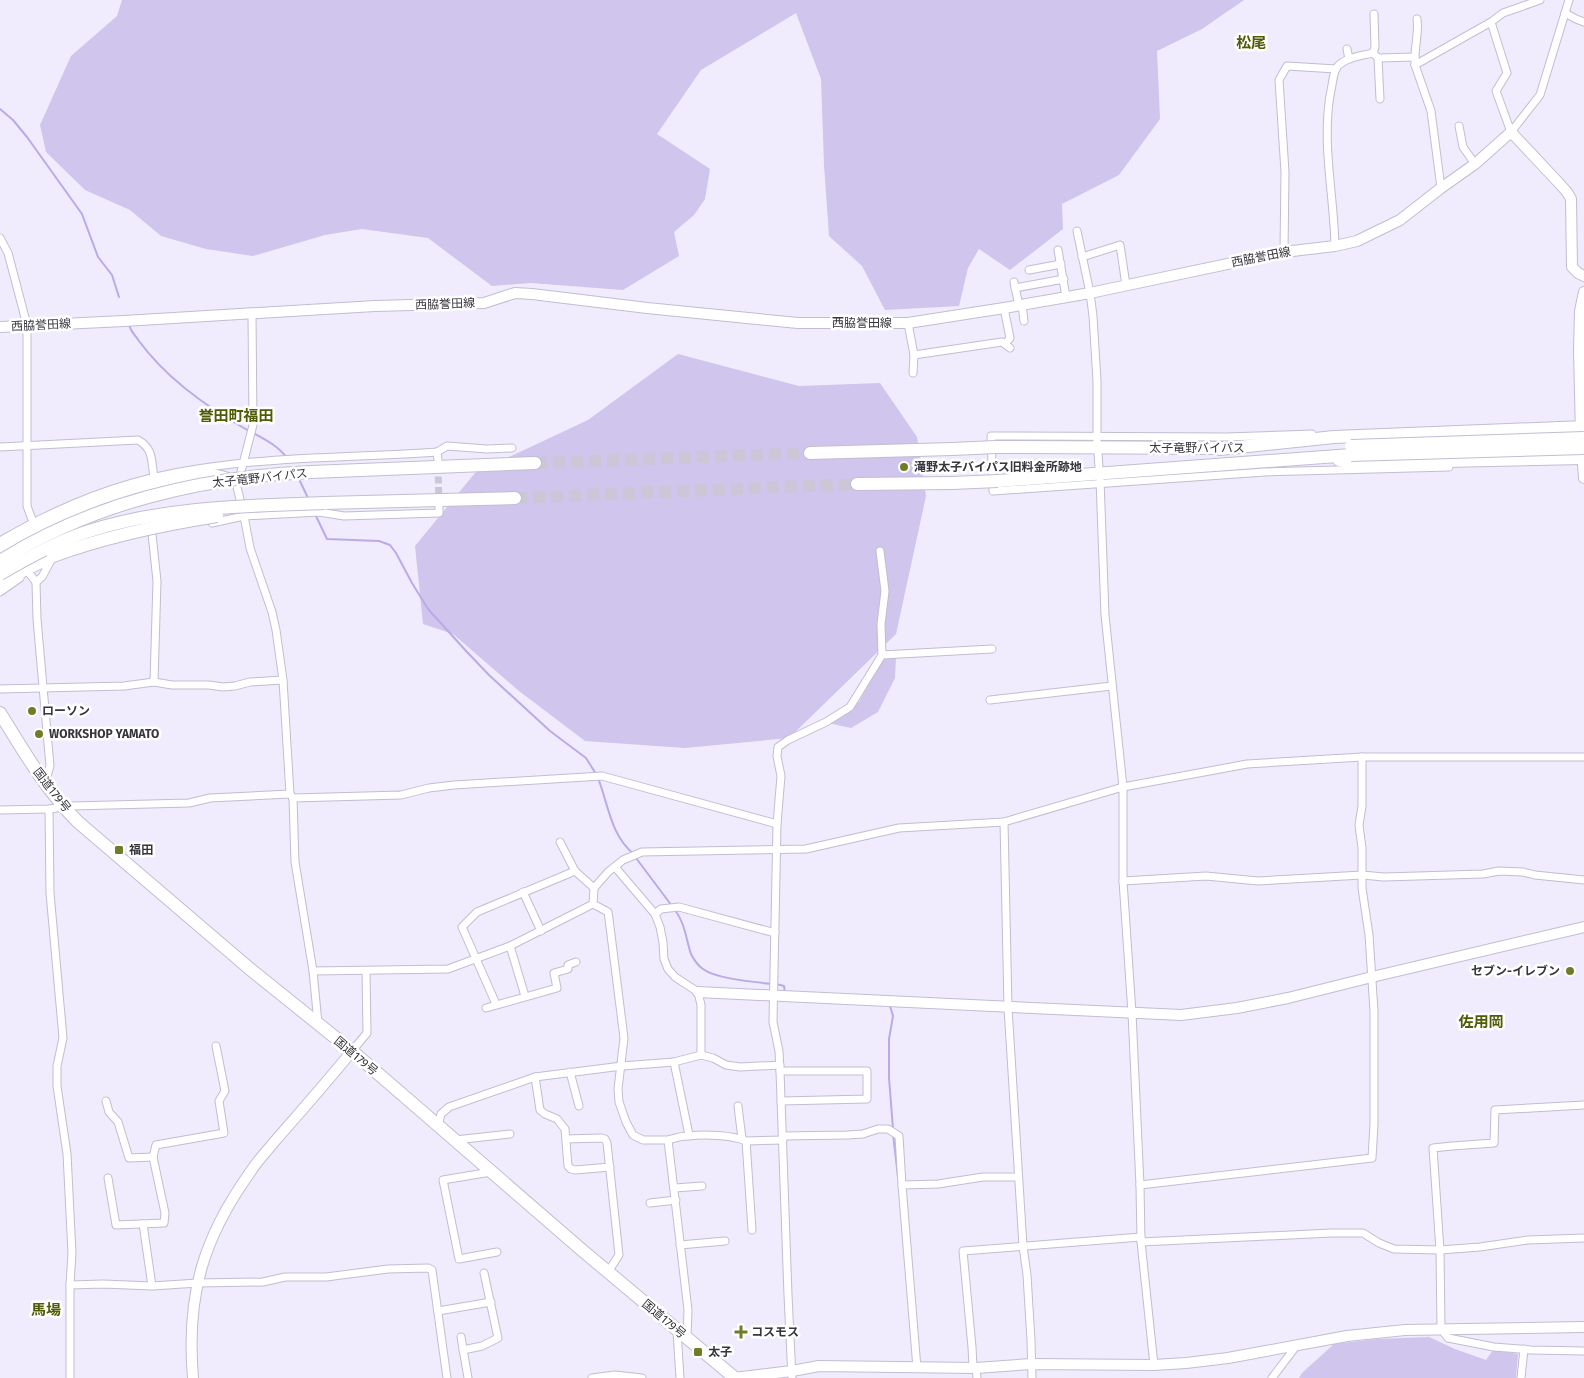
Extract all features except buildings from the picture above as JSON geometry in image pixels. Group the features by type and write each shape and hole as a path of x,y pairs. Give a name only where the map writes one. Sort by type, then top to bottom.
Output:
{"highway":[{"path":"1351,450 1476,432 1582,427"},
{"name":"太子竜野バイパス","path":"856,484 998,481 1273,460 1331,458 1351,450 1582,427"},
{"name":"太子竜野バイパス","path":"810,453 996,447 1351,450 1584,458"},
{"path":"1351,450 1477,460 1584,458"},
{"name":"太子竜野バイパス","path":"0,561 44,535 79,519 113,507 159,494 230,480 310,472 535,463"},
{"path":"0,549 36,525 124,492 162,483 211,475 230,480"},
{"name":"太子竜野バイパス","path":"0,574 50,547 84,533 118,523 184,511 324,503 516,498"},
{"path":"0,582 88,543 123,534 284,505"},
{"name":"国道179号","path":"0,714 42,781 63,808 121,860 352,1051 438,1127 734,1378"}],"street":[{"path":"1414,65 1491,22 1503,13 1540,0"},
{"path":"1511,132 1540,94 1569,0"},
{"path":"1566,13 1584,22"},
{"path":"1374,14 1380,99"},
{"path":"1417,19 1414,65 1431,111 1441,188"},
{"path":"1491,22 1507,73 1496,91 1511,132 1567,192 1571,199 1572,267 1584,276"},
{"path":"1347,49 1349,59"},
{"path":"1335,246 1328,158 1328,121 1330,92 1336,69 1349,59 1376,56 1416,56"},
{"path":"1284,252 1285,172 1279,80 1287,66 1336,69"},
{"path":"1459,126 1463,147 1475,164"},
{"name":"西脇誉田線","path":"0,327 375,306 484,303 515,293 798,323 908,323 1090,293 1284,252 1335,246 1357,241 1400,220 1475,164 1511,132"},
{"path":"1077,231 1093,316 1097,381 1097,439"},
{"path":"0,238 8,253 27,325 28,506 36,525"},
{"path":"1082,256 1120,245 1126,285"},
{"path":"1058,250 1066,297"},
{"path":"1029,270 1061,264"},
{"path":"1024,321 1014,285 1064,279"},
{"path":"1584,292 1580,311 1579,351 1584,478"},
{"path":"914,355 1002,342 1007,346 1010,338 1004,308"},
{"path":"252,314 253,425 237,487 250,548 272,612 283,680 296,862 313,971 318,1023"},
{"path":"908,323 914,355 913,373"},
{"path":"1582,427 1097,439 991,436 993,492 1100,482 1265,472 1584,458"},
{"path":"0,447 138,440 150,450 154,478"},
{"path":"0,541 89,498 131,483 196,469 243,464 437,452 447,446 487,449 512,448"},
{"path":"437,452 438,460"},
{"path":"1098,453 1099,468"},
{"path":"1100,482 1105,615 1123,787 1124,881 1132,1013 1141,1240 1154,1365"},
{"path":"0,592 51,559 97,546 244,516 319,512 344,516 439,510"},
{"path":"152,534 157,581 154,682"},
{"path":"792,1374 780,1068 773,1022 777,824 781,776 777,756 778,747 788,740 826,722 850,707 882,655 881,624 885,591 880,551"},
{"path":"36,582 42,577 51,559"},
{"path":"29,572 36,582 37,619 50,766 47,776 42,781"},
{"path":"882,655 992,649"},
{"path":"0,688 124,686 154,682 172,685 235,686 250,682 283,680"},
{"path":"990,700 1112,686"},
{"path":"1140,1185 1372,1158 1374,1124 1374,1012 1369,934 1362,888 1359,825 1362,806 1362,757"},
{"path":"593,904 594,888 608,872 623,860 648,852 806,849 899,828 1004,822 1123,787 1247,764 1362,757 1584,757"},
{"path":"0,810 189,803 210,798 401,795 429,788 454,785 602,776 777,824"},
{"path":"49,809 50,893 63,1038 57,1066 57,1086 67,1154 72,1253 70,1378"},
{"path":"1004,822 1008,1008 1018,1177 1027,1275 1032,1378"},
{"path":"560,842 575,871 594,888"},
{"path":"615,867 654,914 662,934 664,960 668,969 675,977 698,992 1181,1015 1236,1008 1288,998 1372,976 1584,927"},
{"path":"496,1004 462,927 477,912 575,871"},
{"path":"1124,881 1206,876 1258,881 1362,875 1384,877 1483,874 1500,871 1584,880"},
{"path":"523,892 541,931"},
{"path":"313,971 448,969 510,946 593,904"},
{"path":"593,904 608,912 624,1038 618,1089 619,1102 633,1135 643,1140 668,1140 689,1135 744,1140 783,1138 806,1134 863,1134 878,1130 888,1130 899,1136 917,1368"},
{"path":"654,914 661,909 679,907 775,933"},
{"path":"510,946 525,996"},
{"path":"486,1008 557,988 554,973 568,969 568,965 576,962"},
{"path":"193,1378 191,1351 194,1302 203,1262 213,1235 225,1210 252,1170 367,1034 366,971"},
{"path":"698,992 701,1004 701,1056"},
{"path":"108,1178 116,1225 164,1223 165,1213 153,1157 156,1145 224,1133 219,1101 225,1091 216,1046"},
{"path":"438,1127 441,1114 449,1107 535,1078 570,1072 674,1062 701,1056 713,1058 726,1065 740,1067 867,1071 867,1099 781,1101"},
{"path":"674,1062 689,1135"},
{"path":"570,1072 579,1106"},
{"path":"535,1078 540,1110 560,1121 565,1129 568,1166 575,1170 610,1167"},
{"path":"106,1101 110,1112 118,1122 129,1158 153,1157"},
{"path":"1584,1105 1495,1110 1494,1143 1433,1148 1440,1250 1442,1330 1448,1338 1464,1342 1524,1349 1584,1350"},
{"path":"738,1106 744,1140 752,1230"},
{"path":"454,1140 510,1134"},
{"path":"566,1138 601,1138 605,1139 607,1143 620,1255 608,1272"},
{"path":"668,1140 688,1310 682,1334 680,1378"},
{"path":"491,1172 443,1180 460,1259 497,1252"},
{"path":"902,1185 938,1184 983,1177 1018,1177"},
{"path":"675,1188 702,1186"},
{"path":"650,1203 676,1200"},
{"path":"143,1224 152,1286"},
{"path":"975,1371 963,1250 1141,1240 1363,1233 1394,1249 1440,1250 1480,1247 1528,1240 1584,1238"},
{"path":"680,1245 725,1241"},
{"path":"70,1285 152,1286 263,1282 285,1277 326,1277 388,1270 428,1268 432,1270 447,1378"},
{"path":"463,1350 482,1346 498,1338 484,1274"},
{"path":"438,1311 491,1302"},
{"path":"734,1378 792,1374 819,1366 975,1371 1031,1364 1154,1365 1228,1358 1297,1344 1376,1332 1584,1327"},
{"path":"461,1337 468,1378"},
{"path":"1272,1378 1297,1344"},
{"path":"1521,1378 1524,1349"},
{"path":"592,1378 624,1375 642,1378"}],"shaded area":[{"path":"122,0 1244,0 1202,29 1157,51 1160,119 1119,175 1062,204 1063,229 1010,270 979,249 968,268 959,306 885,310 862,266 829,236 821,79 796,13 701,70 657,134 710,169 705,199 694,215 674,232 679,256 623,290 531,283 492,286 428,238 362,229 325,235 253,256 206,249 161,236 130,210 85,190 46,152 40,125 71,56 117,16"},
{"path":"678,354 799,386 880,383 917,437 926,496 896,634 789,738 685,748 585,741 519,691 453,634 423,624 415,546 475,473 588,420"},
{"path":"883,657 896,657 895,678 878,712 851,728 828,723 859,702"},
{"path":"1429,1337 1486,1360 1493,1350 1518,1354 1516,1378 1299,1378 1334,1344 1377,1339"}],"waterway":[{"path":"0,109 13,120 27,137 82,214 98,257 112,275 119,297"},
{"path":"129,324 130,329 150,355 175,380 203,402 249,431"},
{"path":"253,433 276,447 287,458"},
{"path":"298,477 308,498"},
{"path":"315,514 327,539 379,541 390,545 428,609 489,675 550,731 586,758 596,774"},
{"path":"598,778 615,829 626,847 634,854"},
{"path":"636,858 672,906"},
{"path":"675,910 683,926 691,954 701,967 726,978 772,984"},
{"path":"776,984 784,986 785,993"},
{"path":"890,1006 893,1016 889,1039 889,1078 893,1129"},
{"path":"893,1134 898,1177"}],"tunnel":[{"path":"535,463 810,453"},
{"path":"438,466 439,502"},
{"path":"515,498 857,484"}],"place":[{"name":"滝野太子バイパス旧料金所跡地","path":"904,467"},
{"name":"ローソン","path":"32,711"},
{"name":"WORKSHOP YAMATO","path":"39,734"},
{"name":"福田","path":"119,850"},
{"name":"セブン-イレブン","path":"1570,971"},
{"name":"コスモス","path":"741,1332"},
{"name":"太子","path":"698,1352"}],"district":[{"name":"松尾","path":"1251,43"},
{"name":"誉田町福田","path":"236,416"},
{"name":"佐用岡","path":"1481,1022"},
{"name":"馬場","path":"46,1310"}]}
